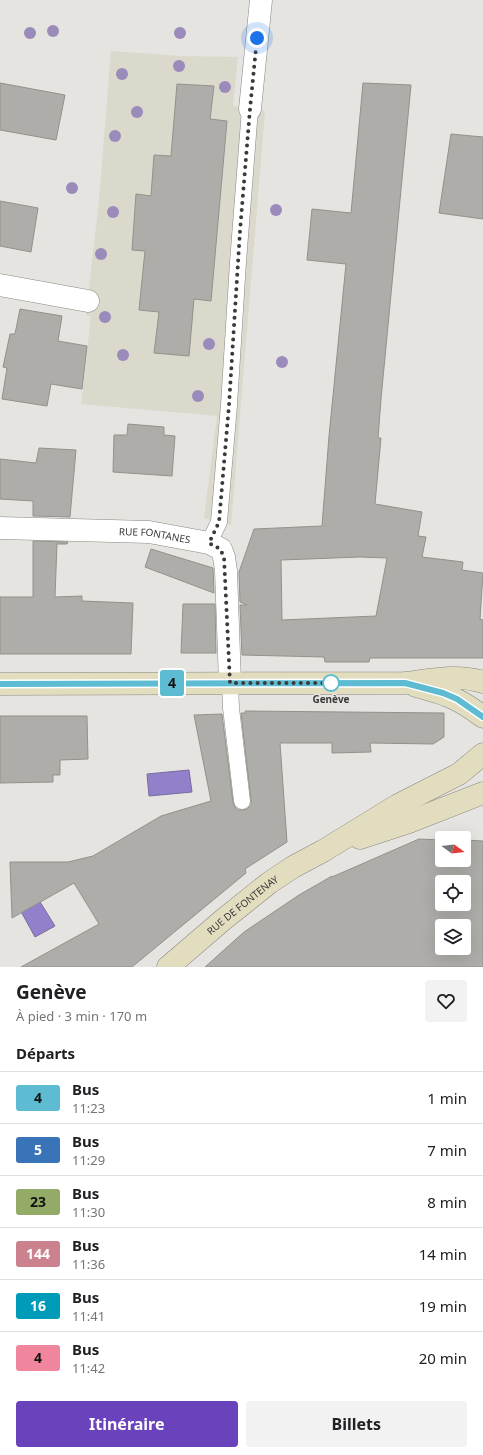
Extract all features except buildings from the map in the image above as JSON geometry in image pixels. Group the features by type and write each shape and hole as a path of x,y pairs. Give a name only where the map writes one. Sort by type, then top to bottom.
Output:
{"main road":[{"path":"0,684 405,683 456,677 471,678 483,682"},
{"path":"405,683 443,693 457,699 483,717"},
{"name":"RUE DE FONTENAY","path":"179,964 224,919 269,883 398,805 459,774 483,754"},
{"name":"RUE DE FONTENAY","path":"323,851 409,822 483,793"}],"street":[{"path":"250,109 261,0"},
{"path":"0,285 88,301"},
{"name":"RUE FONTANES","path":"0,528 149,532 209,543"},
{"path":"209,543 220,549 224,557 230,683"}],"lane":[{"path":"209,543 219,522 229,405 250,109"},
{"path":"230,683 231,708 242,801"}],"shaded area":[{"path":"111,51 181,56 238,57 233,106 265,111 231,525 204,518 217,416 81,404 91,316 86,315 99,200"},
{"path":"189,770 192,792 149,796 147,774"},
{"path":"37,897 55,926 35,937 18,906"}],"bus line":[{"name":"4","path":"0,684 405,683 443,693 457,699 483,717"}],"place":[{"name":"Genève","path":"331,683"}],"route":[{"path":"257,38 240,231 229,405 219,522 209,543 220,549 224,557 226,571 228,661 230,683 336,683 331,683"}]}
